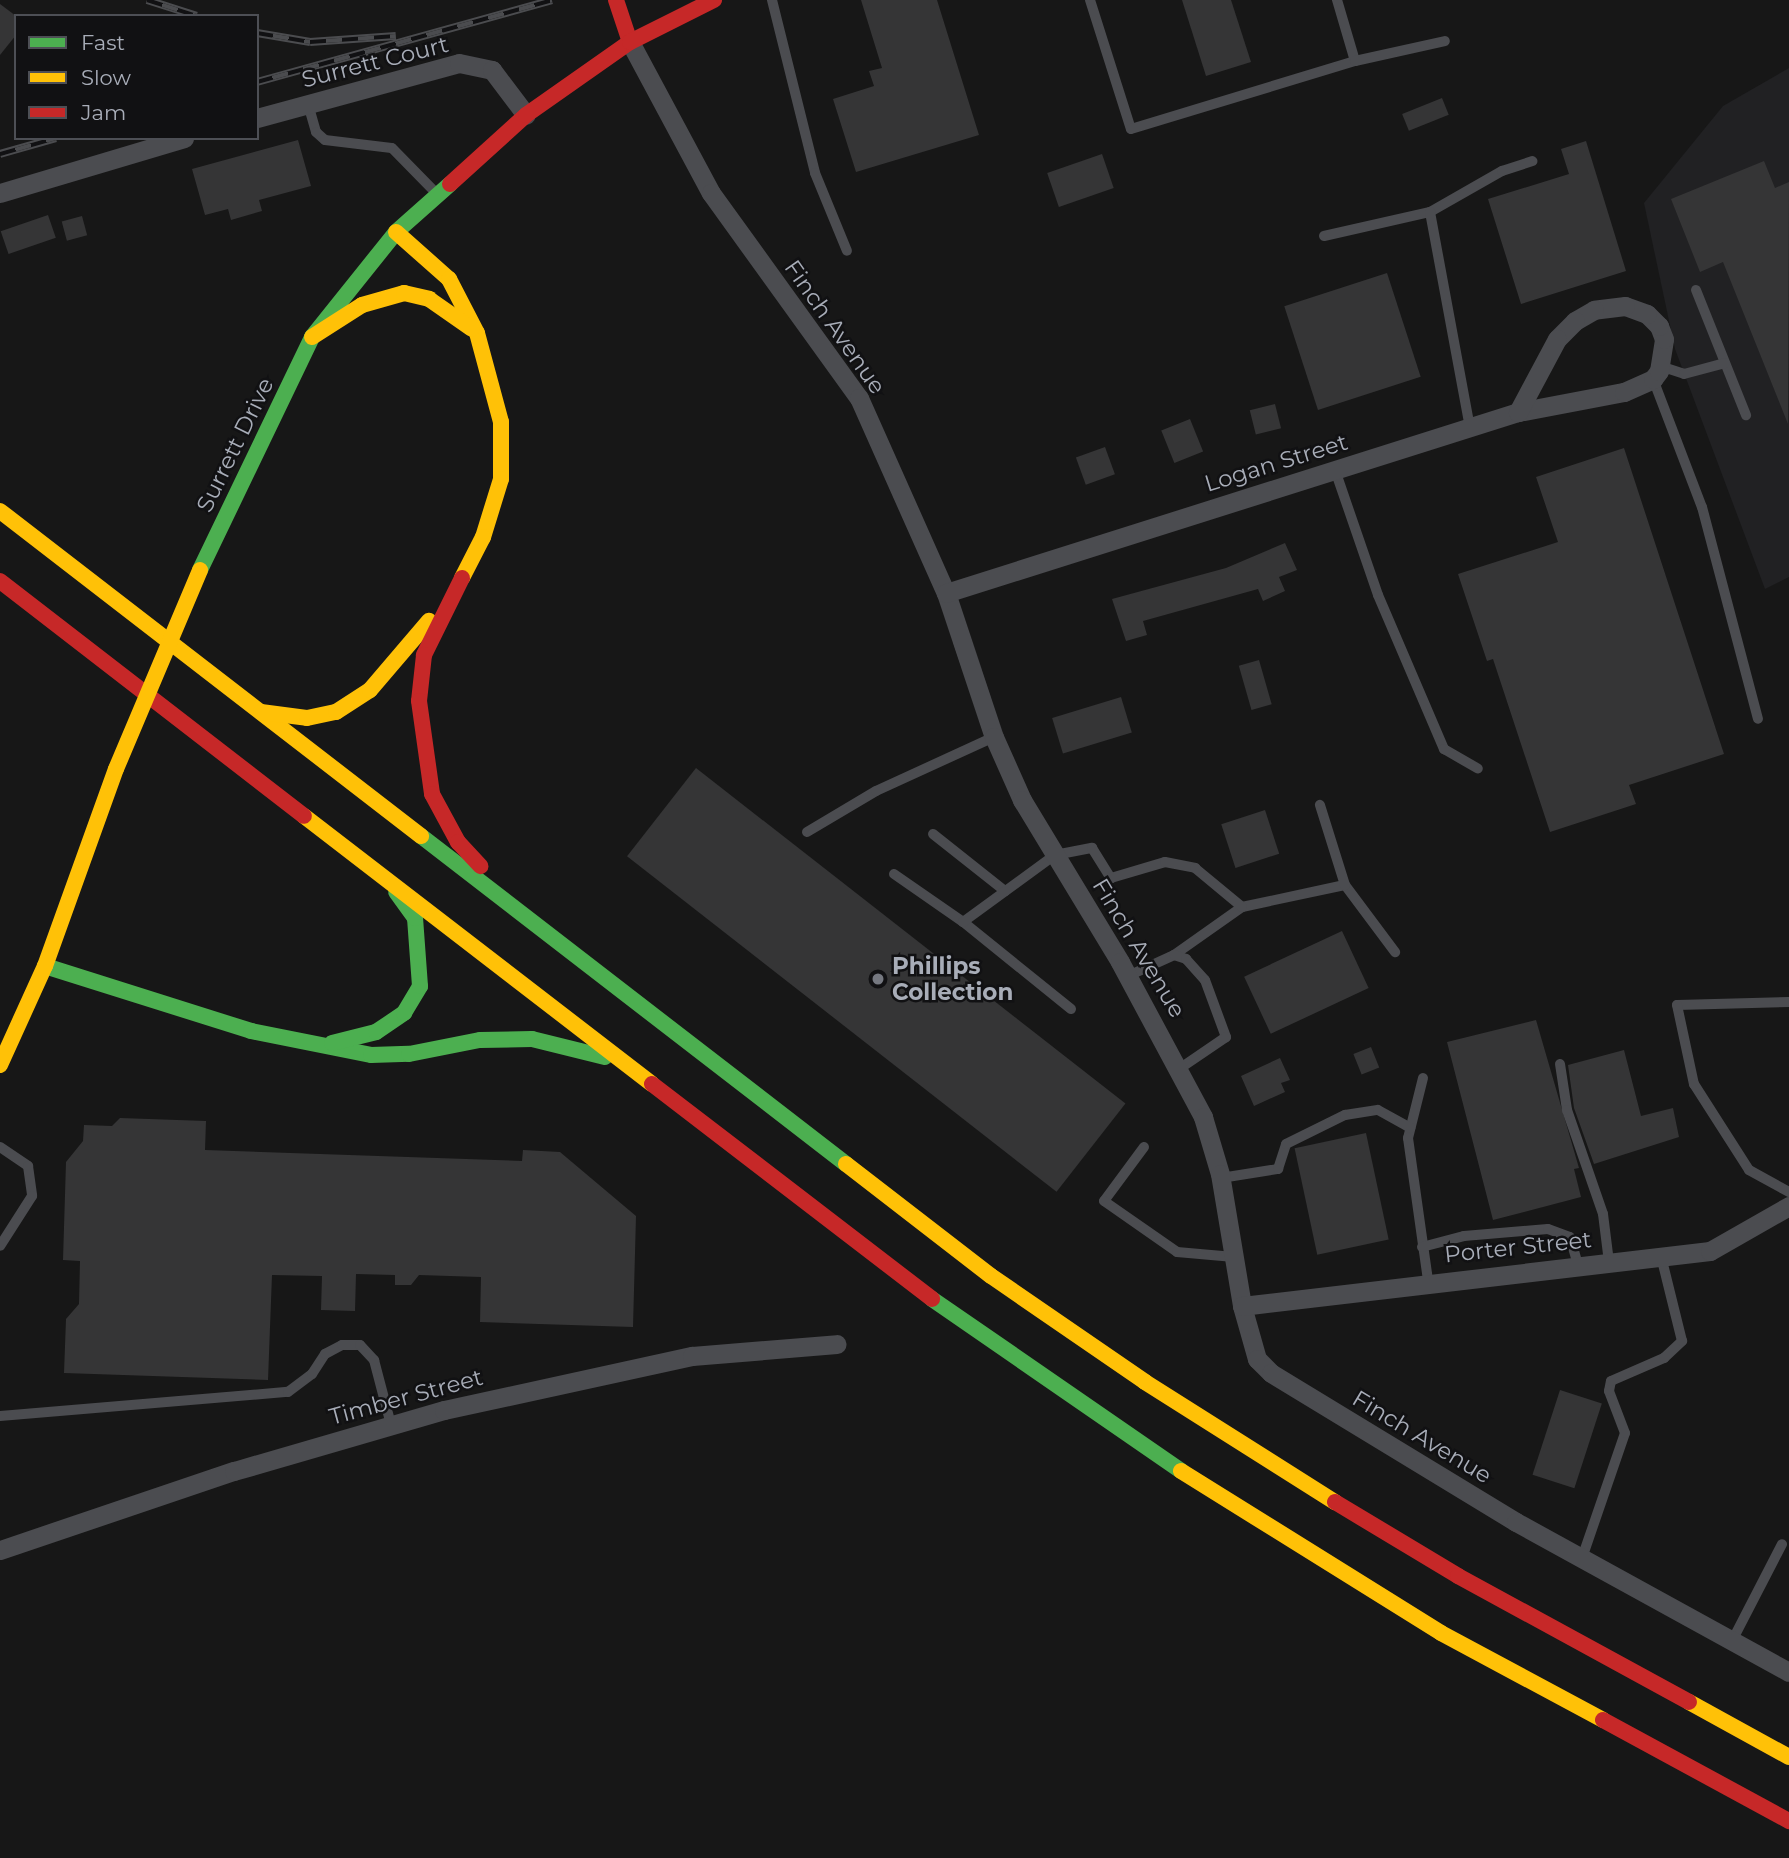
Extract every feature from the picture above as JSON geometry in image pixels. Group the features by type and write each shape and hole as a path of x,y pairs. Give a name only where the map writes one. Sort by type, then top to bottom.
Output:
{"main road":[{"path":"616,0 630,42"},
{"name":"Surrett Drive","path":"0,1065 44,966 116,769 200,570 312,337 396,232 526,115 630,42 714,0"},
{"path":"396,232 449,279 477,333 501,422 501,479 483,537 424,655 419,701 432,794 458,842 528,918"},
{"path":"312,337 362,306 404,293 429,299 477,333"},
{"path":"0,511 991,1276 1145,1382 1458,1576 1789,1757"},
{"path":"0,581 919,1290 1154,1455 1441,1633 1789,1821"},
{"path":"260,712 307,718 336,712 370,690 455,591"},
{"path":"321,1046 376,1032 404,1013 420,986 421,953 415,918 385,876"},
{"path":"44,966 251,1031 321,1046 383,1055 480,1040 532,1039 627,1064"}],"street":[{"name":"Finch Avenue","path":"630,42 712,193 859,398 946,593 994,737 1022,800 1128,976 1203,1116 1221,1178 1242,1306 1257,1359 1271,1373 1582,1558 1789,1672"},
{"name":"Surrett Court","path":"259,117 459,63 492,70 526,115"},
{"path":"0,193 177,140"},
{"path":"1518,412 1557,339 1594,310 1625,306 1647,314 1664,339 1656,373"},
{"name":"Logan Street","path":"946,593 1518,412 1624,392 1656,373"},
{"name":"Porter Street","path":"1242,1306 1428,1281 1710,1251 1789,1206"},
{"name":"Timber Street","path":"0,1550 234,1471 391,1425 590,1375 692,1356 837,1344"}],"lane":[{"path":"772,0 815,173 846,251"},
{"path":"1090,0 1132,129 1355,61 1445,41"},
{"path":"1337,0 1355,61"},
{"path":"309,104 316,132 325,140 392,148 437,194"},
{"path":"1324,236 1430,212 1502,171 1532,161"},
{"path":"1430,212 1471,427"},
{"path":"1696,290 1746,415"},
{"path":"1725,363 1684,374 1656,373 1702,507 1758,719"},
{"path":"1335,470 1378,594 1444,749 1478,769"},
{"path":"807,832 876,791 994,737"},
{"path":"1320,804 1345,885 1395,952"},
{"path":"933,835 1005,891"},
{"path":"963,922 1055,855 1092,848 1111,878 1165,862 1195,868 1242,907"},
{"path":"894,874 963,922 1071,1009"},
{"path":"1128,976 1174,955 1242,907 1345,885"},
{"path":"1174,955 1186,959 1205,980 1226,1037 1179,1069"},
{"path":"1789,1002 1677,1004 1694,1084 1749,1170 1789,1192"},
{"path":"1560,1064 1567,1110 1603,1214 1609,1262"},
{"path":"1423,1078 1408,1138 1428,1281"},
{"path":"1221,1178 1278,1169 1286,1144 1345,1115 1378,1110 1410,1128"},
{"path":"0,1147 28,1166 32,1196 0,1247"},
{"path":"1144,1147 1104,1201 1177,1252 1234,1257"},
{"path":"1422,1247 1464,1236 1548,1229 1570,1237 1578,1265"},
{"path":"1582,1558 1625,1433 1609,1391 1611,1381 1664,1358 1682,1341 1661,1256"},
{"path":"0,1416 288,1392 312,1374 325,1354 342,1345 360,1345 374,1360 391,1425"},
{"path":"1732,1641 1782,1544"}],"shaded area":[{"path":"1789,68 1789,577 1765,589 1675,349 1644,203 1723,106"}],"building":[{"path":"861,0 937,0 979,135 856,172 833,99 874,86 869,71 882,68"},
{"path":"1182,0 1231,0 1251,62 1206,76"},
{"path":"0,4 14,14 14,38 0,55"},
{"path":"1442,98 1449,115 1409,131 1402,114"},
{"path":"298,140 311,186 259,200 262,211 231,220 228,209 205,215 192,169"},
{"path":"1586,141 1626,271 1521,304 1488,199 1569,174 1561,149"},
{"path":"1102,154 1114,188 1059,207 1047,173"},
{"path":"1764,161 1775,188 1789,182 1788,424 1723,262 1700,272 1671,199"},
{"path":"48,215 56,238 9,254 1,231"},
{"path":"82,216 87,235 67,241 62,221"},
{"path":"1387,273 1421,377 1318,410 1284,306"},
{"path":"1275,404 1281,428 1256,435 1250,410"},
{"path":"1190,419 1203,451 1174,463 1161,431"},
{"path":"1105,447 1115,474 1086,485 1076,458"},
{"path":"1624,448 1724,754 1629,785 1636,804 1550,832 1493,659 1487,661 1458,574 1558,542 1536,477"},
{"path":"1285,543 1297,570 1279,577 1285,591 1263,601 1258,589 1143,621 1147,635 1126,641 1112,599 1226,568"},
{"path":"1259,660 1272,704 1251,710 1239,666"},
{"path":"1121,697 1132,732 1063,753 1052,718"},
{"name":"Phillips Collection","path":"696,768 1125,1104 1057,1192 627,856"},
{"path":"1265,810 1279,854 1235,868 1221,824"},
{"path":"1342,931 1369,988 1271,1034 1244,977"},
{"path":"1536,1020 1579,1168 1574,1169 1581,1197 1493,1220 1447,1042"},
{"path":"1371,1047 1379,1067 1362,1075 1353,1054"},
{"path":"1624,1050 1641,1116 1673,1108 1679,1137 1594,1164 1574,1108 1568,1065"},
{"path":"1280,1058 1290,1080 1281,1083 1285,1092 1254,1106 1241,1076"},
{"path":"120,1118 206,1121 205,1150 522,1161 523,1150 560,1152 636,1216 633,1327 480,1322 481,1277 419,1275 411,1285 395,1285 395,1275 356,1274 355,1311 321,1310 322,1276 272,1275 268,1380 64,1373 66,1319 79,1304 80,1261 63,1260 66,1162 83,1141 84,1125 112,1126"},
{"path":"1366,1133 1389,1240 1317,1255 1295,1148"},
{"path":"1560,1390 1602,1404 1574,1488 1532,1475"}],"railway":[{"path":"147,0 191,14"},
{"path":"259,81 552,0"},
{"path":"259,33 310,42 396,36"},
{"path":"0,154 49,140"}],"traffic: fast":[{"path":"200,570 312,337 396,232 450,184"},
{"path":"421,836 846,1164"},
{"path":"332,1043 376,1032 404,1013 420,986 415,918 396,892"},
{"path":"45,966 251,1031 371,1055 409,1054 480,1040 532,1039 605,1057"},
{"path":"932,1299 1181,1471"}],"traffic: slow":[{"path":"396,232 449,279 477,333 501,422 501,479 483,537 462,578"},
{"path":"312,337 362,305 404,293 429,299 472,329"},
{"path":"0,511 421,836"},
{"path":"116,769 200,570"},
{"path":"261,712 307,718 336,712 370,690 429,621"},
{"path":"0,1065 45,966 116,769"},
{"path":"304,816 652,1084"},
{"path":"846,1164 991,1276 1145,1382 1335,1502"},
{"path":"1181,1471 1441,1633 1603,1720"},
{"path":"1689,1702 1789,1757"}],"traffic: jam":[{"path":"616,0 630,42"},
{"path":"450,184 526,115 630,42 714,0"},
{"path":"462,578 424,655 419,701 432,794 458,842 480,866"},
{"path":"0,581 304,816"},
{"path":"652,1084 932,1299"},
{"path":"1335,1502 1458,1576 1689,1702"},
{"path":"1603,1720 1789,1821"}],"place":[{"name":"Phillips Collection","path":"878,979"}]}
